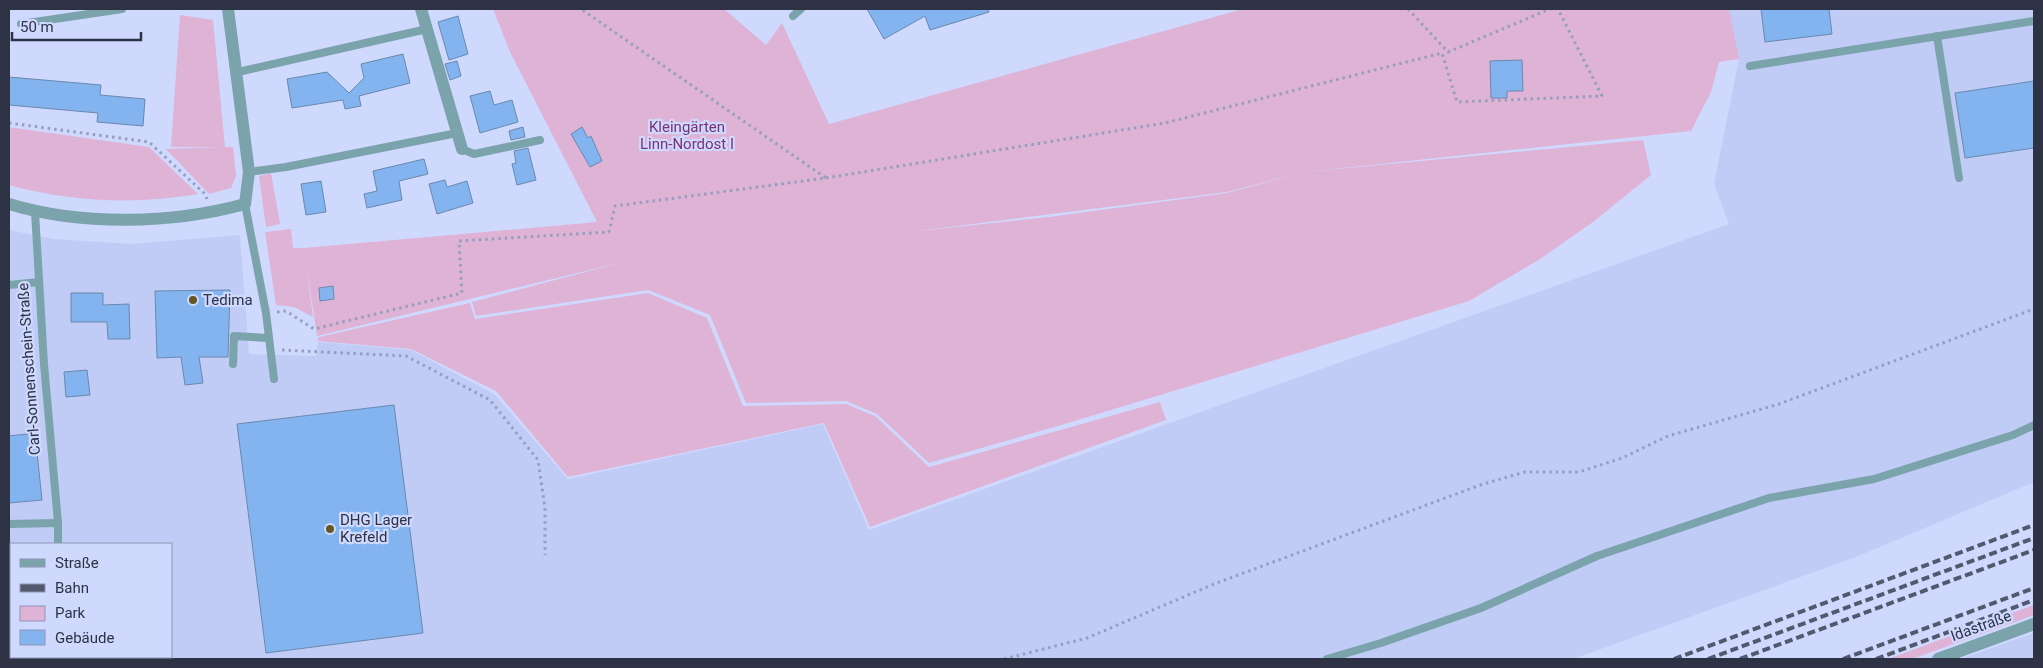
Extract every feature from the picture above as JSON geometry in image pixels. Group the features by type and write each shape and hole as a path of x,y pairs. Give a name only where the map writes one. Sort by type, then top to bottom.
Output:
{"street":[{"path":"9,204 35,212 123,221 215,212 245,204 249,172 238,72 228,9"},
{"path":"421,9 462,149"},
{"name":"Idastraße","path":"1938,659 2034,624"}],"lane":[{"path":"21,24 122,9"},
{"path":"793,16 800,9"},
{"path":"1750,66 2034,20"},
{"path":"238,72 427,29"},
{"path":"1937,36 1958,178"},
{"path":"249,172 286,167 457,133"},
{"path":"462,149 474,154 540,140"},
{"path":"245,204 266,313 274,379"},
{"name":"Carl-Sonnenschein-Straße","path":"35,212 44,364 58,523 58,543"},
{"path":"9,285 39,282"},
{"path":"233,364 234,336 269,338"},
{"path":"1326,659 1381,643 1480,608 1597,556 1760,501 1874,479 2013,435 2034,425"},
{"path":"9,524 58,523"}],"path":[{"path":"581,9 826,178"},
{"path":"1408,9 1448,52"},
{"path":"266,313 286,311 314,329 462,293 459,241 609,232 615,206 826,178 1165,122 1448,52 1550,9"},
{"path":"1442,53 1457,102 1602,96 1558,9"},
{"path":"9,122 149,142 205,194 215,212"},
{"path":"1004,659 1087,638 1214,584 1483,484 1525,472 1579,472 1622,458 1668,436 1779,404 2034,309"},
{"path":"271,350 406,356 490,400 538,460 546,508 545,555"}],"shaded area":[{"path":"1726,9 2034,9 2034,482 1856,557 1573,659 9,659 9,230 53,239 132,244 240,235 249,354 316,356 318,342 411,350 494,394 568,479 823,424 869,530 1729,224 1714,184 1739,59"},
{"path":"2034,633 2034,659 1961,659"}],"green space":[{"name":"Kleingärten Linn-Nordost I","path":"493,9 724,9 766,45 782,23 829,124 1243,9 1729,9 1739,59 1719,62 1711,92 1691,131 1305,172 1643,140 1651,175 1593,222 1540,259 1469,301 1068,423 929,463 877,414 846,401 746,403 710,315 648,290 476,316 472,302 623,262 317,336 305,256 313,317 294,307 276,305 265,232 291,229 293,248 304,248 597,222 510,52","holes":["1300,173 1227,193 1049,217 910,232 1227,192"]},
{"path":"180,15 213,20 225,147 233,147 236,176 231,188 209,194 166,149 221,147 171,147"},
{"path":"9,127 149,147 198,194 151,200 103,200 56,195 9,185"},
{"path":"271,173 280,224 266,227 259,176"},
{"path":"648,293 707,318 743,406 846,404 875,416 929,467 1160,402 1166,420 870,527 824,423 568,477 496,391 411,349 317,341 319,337 470,303 475,319"},
{"path":"2034,605 2034,615 1912,659 1888,659"}],"building":[{"path":"867,9 988,9 989,12 930,30 925,16 884,39"},
{"path":"1761,9 1829,9 1832,34 1765,42"},
{"path":"458,16 468,54 449,60 438,22"},
{"path":"403,54 410,83 359,96 361,106 345,109 343,100 292,108 287,79 327,72 349,93 364,78 361,64"},
{"path":"1522,60 1523,91 1507,91 1507,98 1491,98 1490,61"},
{"path":"457,61 461,76 450,80 445,64"},
{"path":"9,77 101,85 100,95 145,99 143,126 97,122 98,113 9,105"},
{"path":"2034,81 2034,148 1965,158 1955,93"},
{"path":"490,91 494,105 512,100 518,122 480,133 470,96"},
{"path":"523,127 525,137 511,140 509,131"},
{"path":"582,127 588,138 591,136 602,161 590,167 571,134"},
{"path":"528,148 536,180 517,185 512,164 516,163 514,151"},
{"path":"424,159 428,174 399,181 402,200 367,208 364,194 377,191 373,171"},
{"path":"445,180 447,187 467,181 473,203 437,214 429,184"},
{"path":"321,181 326,212 306,215 301,184"},
{"path":"333,286 334,299 320,301 319,288"},
{"path":"230,290 228,357 199,357 203,383 185,385 181,357 157,358 155,291"},
{"path":"71,293 103,293 103,305 129,304 130,339 108,339 107,322 71,322"},
{"path":"87,370 90,395 66,397 64,372"},
{"name":"DHG Lager Krefeld","path":"394,405 423,633 266,653 237,424"},
{"path":"35,433 42,500 9,503 9,436"}],"railway":[{"path":"1674,659 2034,525"},
{"path":"1708,659 2034,538"},
{"path":"1740,659 2034,550"},
{"path":"1843,659 2034,588"},
{"path":"1876,659 2034,600"}],"place":[{"name":"Tedima","path":"193,300"},
{"name":"DHG Lager Krefeld","path":"330,529"}]}
